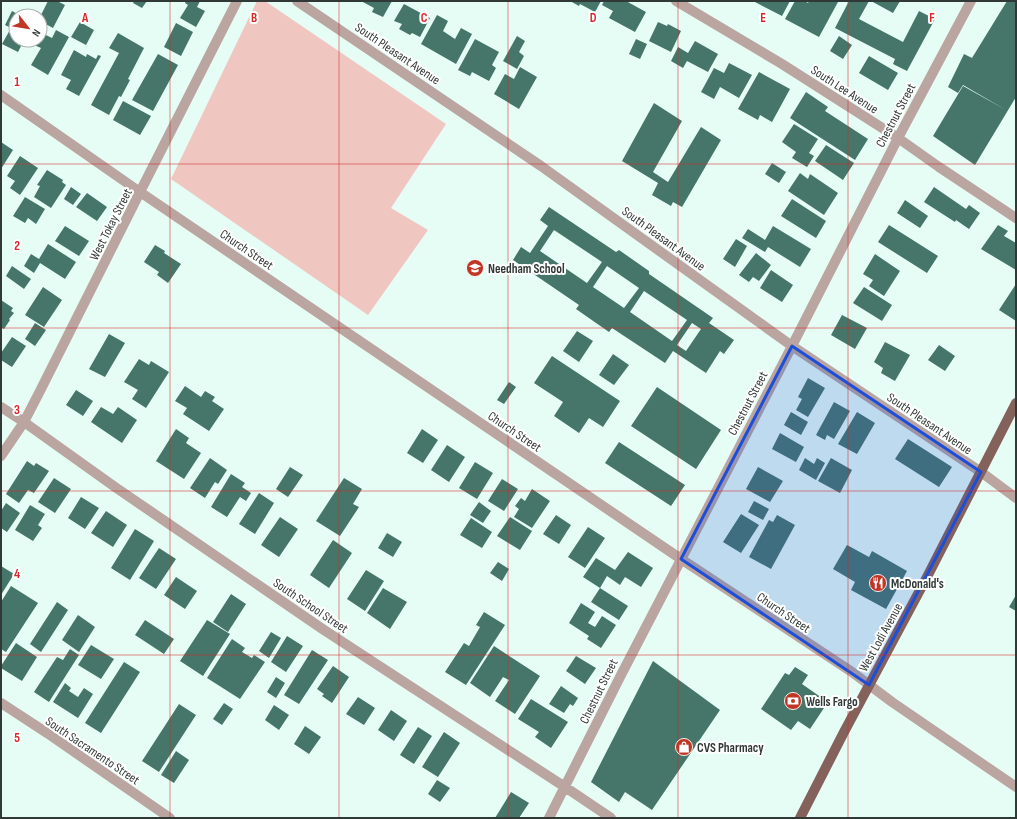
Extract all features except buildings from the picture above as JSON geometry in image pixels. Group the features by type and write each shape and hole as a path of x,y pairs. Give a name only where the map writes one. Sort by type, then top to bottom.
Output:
{"main road":[{"name":"West Lodi Avenue","path":"800,818 927,577 1016,403"}],"street":[{"name":"West Tokay Street","path":"1,456 24,422 238,1"},
{"name":"South Pleasant Avenue","path":"297,1 542,166 792,346 981,472 1016,498"},
{"name":"South Lee Avenue","path":"676,1 782,64 898,138 1016,218"},
{"name":"Chestnut Street","path":"549,818 624,668 792,346 898,138 971,1"},
{"name":"Church Street","path":"1,95 140,192 681,559 852,672 892,702 1016,787"},
{"name":"South School Street","path":"1,406 115,487 324,630 611,818"},
{"name":"South Sacramento Street","path":"1,703 170,818"}],"highlighted area":[{"path":"792,346 981,472 869,685 681,559"}],"shaded area":[{"path":"257,1 265,1 446,124 391,208 428,230 368,315 171,179"}],"place":[{"name":"Needham School","path":"475,268"},
{"name":"McDonald's","path":"878,583"},
{"name":"Wells Fargo","path":"793,701"},
{"name":"CVS Pharmacy","path":"684,747"}]}
